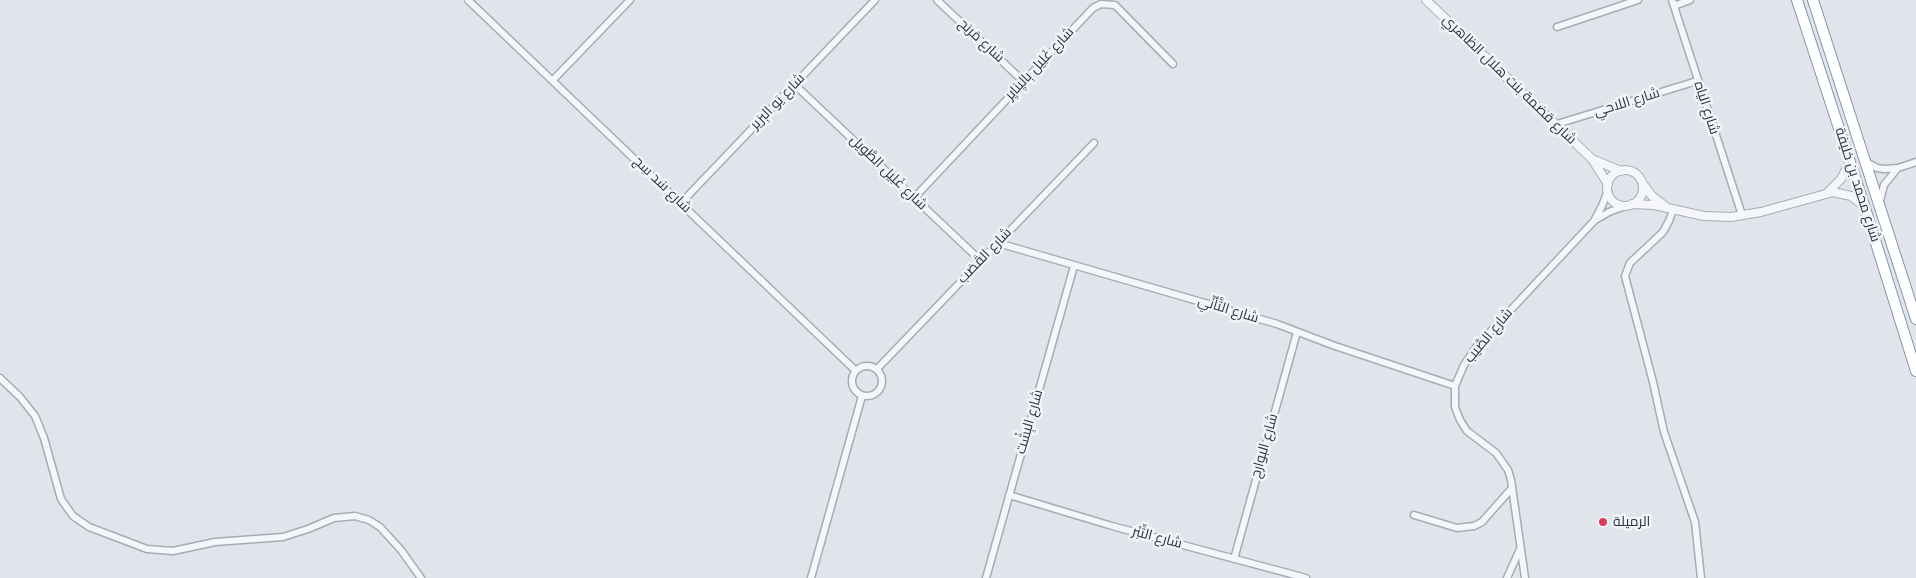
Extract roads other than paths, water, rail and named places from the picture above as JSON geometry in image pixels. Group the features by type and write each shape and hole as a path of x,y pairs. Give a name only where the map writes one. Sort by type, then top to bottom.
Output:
{"highway":[{"name":"شارع محمد بن خليفة","path":"1797,0 1866,208 1916,371"},
{"name":"شارع محمد بن خليفة","path":"1813,0 1916,319"}],"street":[{"name":"شارع سَد سِج","path":"468,0 856,370"},
{"path":"553,80 630,0"},
{"name":"شارع يَو البِرَير","path":"681,203 875,0"},
{"name":"شارع مَربَح","path":"937,0 1024,82"},
{"name":"شارع قضمة بنت هلال الظاهري","path":"1426,0 1557,124 1592,160 1608,187"},
{"path":"1557,27 1638,0"},
{"path":"1672,3 1690,0"},
{"name":"شارع الياه","path":"1672,3 1742,215"},
{"name":"شارع غَلِيل بِاليِنايِر","path":"914,198 1087,13 1101,4 1109,4 1120,10 1173,64"},
{"name":"شارع اللاحي","path":"1557,124 1697,81"},
{"name":"شارع غَلِيل الطَّويل","path":"794,84 981,261"},
{"name":"شارع القَصَب","path":"877,370 1094,143"},
{"name":"شارع قضمة بنت هلال الظاهري","path":"1592,160 1621,171"},
{"path":"1865,161 1884,169 1898,168 1916,162"},
{"path":"1827,193 1841,179 1850,162"},
{"path":"1880,207 1884,185 1898,168"},
{"path":"1671,209 1652,196 1635,172 1621,171 1615,173 1608,187 1612,199 1620,205 1647,204 1704,216 1742,215 1761,212 1827,193 1840,192 1851,196 1866,208"},
{"path":"1628,205 1641,196 1643,184"},
{"name":"شارع الصَّيب","path":"1525,578 1508,470 1496,453 1467,431 1460,420 1455,407 1455,386 1464,366 1478,346 1594,221 1602,206 1608,187"},
{"name":"شارع الصَّيب","path":"1594,221 1609,212 1628,205"},
{"path":"1671,209 1669,221 1663,232 1630,263 1625,276 1664,432 1694,516 1701,578"},
{"name":"شارع التَّأنِّي","path":"998,243 1187,297 1455,386"},
{"name":"شارع البِشْت","path":"986,578 1074,266"},
{"name":"شارع البوارح","path":"1234,559 1297,332"},
{"path":"868,366 877,370 880,373 882,382 879,391 871,396 857,394 852,385 852,375 856,370 868,366"},
{"path":"0,378 20,396 34,416 44,438 61,498 73,516 89,527 146,549 173,551 215,542 282,536 308,529 334,518 355,516 368,520 380,527 421,578"},
{"path":"811,578 862,396"},
{"path":"1414,515 1457,528 1474,526 1482,522 1512,488"},
{"name":"شارع التِّبْر","path":"1009,495 1112,526 1306,578"},
{"path":"1508,578 1521,548"}],"place":[{"name":"الرميلة","path":"1603,522"}]}
